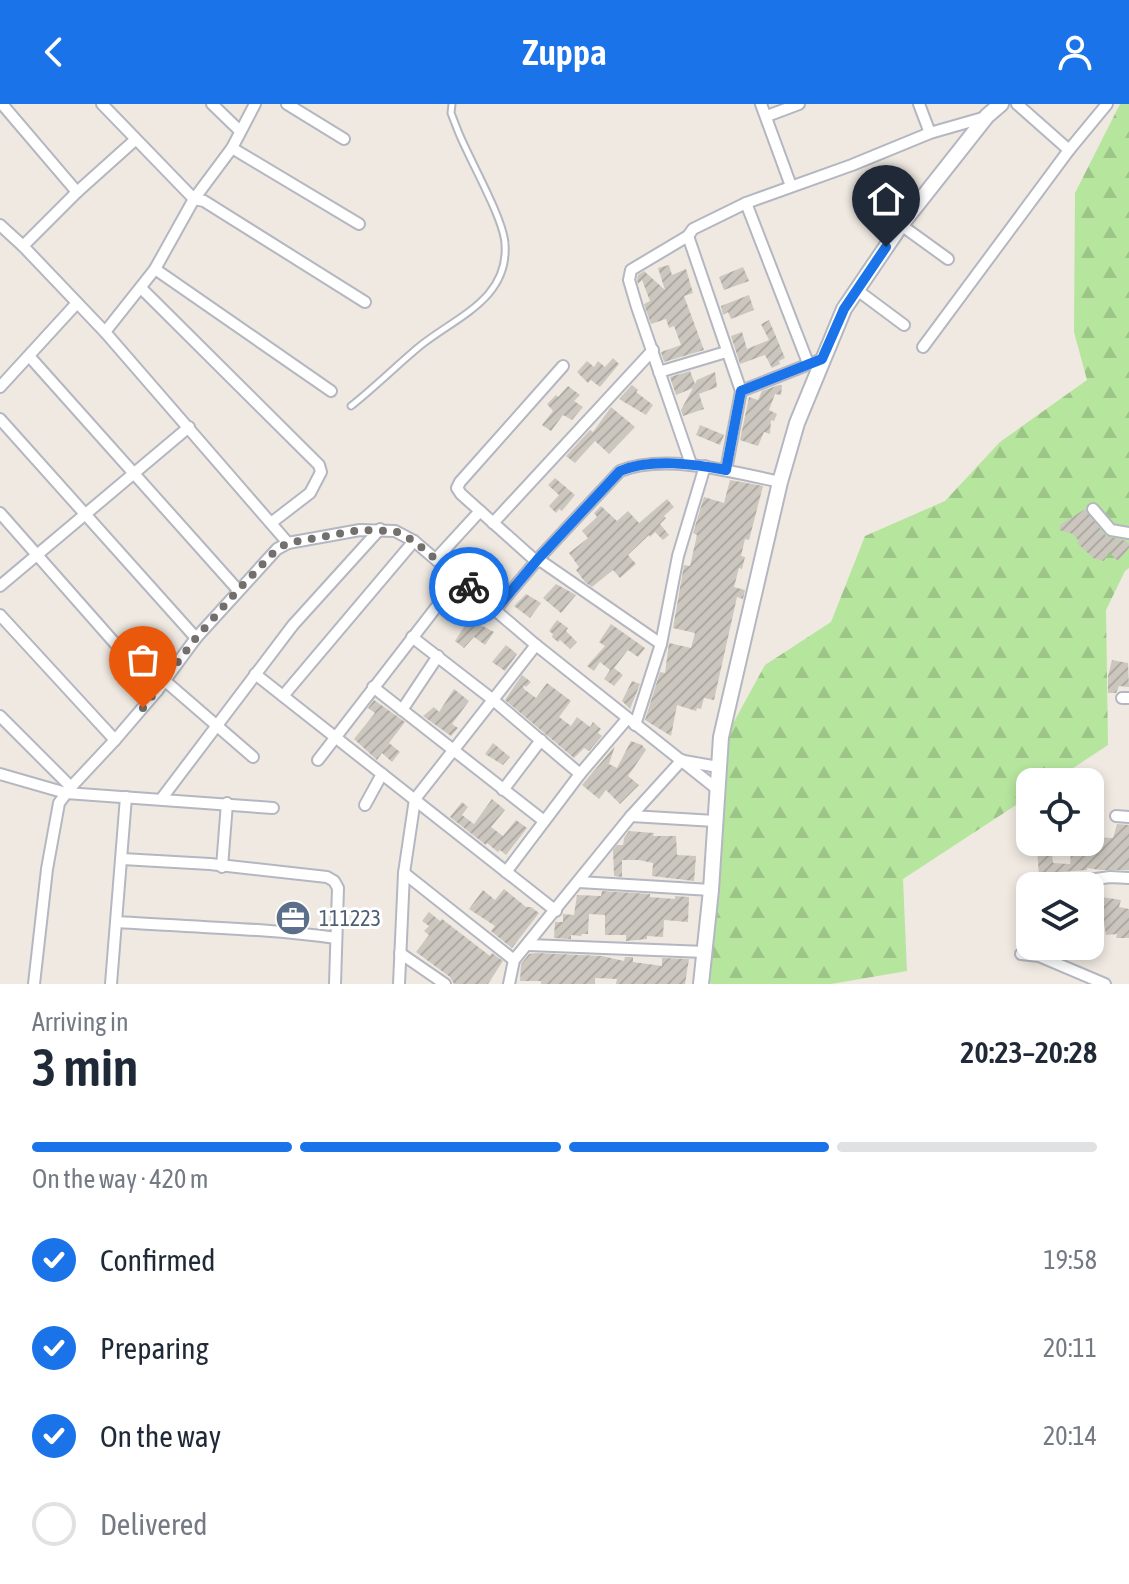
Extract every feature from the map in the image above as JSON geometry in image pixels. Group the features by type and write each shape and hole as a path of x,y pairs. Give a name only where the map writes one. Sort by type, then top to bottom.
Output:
{"street":[{"path":"2,104 77,192"},
{"path":"102,104 194,199 204,201 365,302"},
{"path":"212,104 240,131"},
{"path":"105,332 155,269 194,199 232,148 255,104"},
{"path":"287,104 344,139"},
{"path":"761,104 791,186"},
{"path":"767,116 799,104"},
{"path":"919,104 930,133"},
{"path":"701,984 721,737 780,482 815,361 844,309 901,225 987,116 1001,104"},
{"path":"1017,104 1069,150"},
{"path":"923,347 1069,150 1107,104"},
{"path":"691,464 629,280 631,270 688,236 693,229 746,203 930,133 987,116"},
{"path":"23,246 135,140"},
{"path":"232,148 359,224"},
{"path":"746,203 815,361"},
{"path":"0,225 105,332 288,543"},
{"path":"901,225 948,259"},
{"path":"688,236 741,391 726,470"},
{"path":"155,269 331,391"},
{"path":"141,288 321,467 310,493 271,523"},
{"path":"857,290 904,325"},
{"path":"1,383 77,303"},
{"path":"493,523 653,350"},
{"path":"659,372 726,352"},
{"path":"29,356 238,590"},
{"path":"741,391 815,361"},
{"path":"563,366 457,488 537,560 661,644"},
{"path":"0,419 196,638"},
{"path":"0,586 189,427"},
{"path":"496,609 620,471 638,466 691,464 780,482"},
{"path":"506,872 580,774 631,722 661,644 678,556 705,466"},
{"path":"1093,509 1111,530 1129,533"},
{"path":"436,559 480,511"},
{"path":"0,513 157,691"},
{"path":"34,984 47,869 59,803 157,691 196,638 238,590 277,549 288,543 380,529 395,531 414,541 536,645 717,789"},
{"path":"162,798 293,625 380,529"},
{"path":"283,696 414,541"},
{"path":"318,760 458,579"},
{"path":"0,615 115,740"},
{"path":"412,637 492,699 580,774"},
{"path":"399,984 404,873 415,799 536,645"},
{"path":"402,710 438,656"},
{"path":"255,674 556,911"},
{"path":"164,680 253,757"},
{"path":"373,687 544,821"},
{"path":"0,716 68,790"},
{"path":"503,790 541,740"},
{"path":"682,760 718,767"},
{"path":"509,984 514,960 631,816 682,760"},
{"path":"0,774 68,790 273,808"},
{"path":"365,805 382,774"},
{"path":"111,984 126,797"},
{"path":"222,867 227,803"},
{"path":"631,816 715,821"},
{"path":"1116,816 1129,817"},
{"path":"122,859 210,864 327,877 334,881 338,888 335,984"},
{"path":"404,873 514,960"},
{"path":"1104,878 1129,878"},
{"path":"579,882 711,890"},
{"path":"118,922 236,931 287,931 336,938"},
{"path":"529,945 705,952"},
{"path":"400,953 445,984"},
{"path":"1048,960 1105,984"}],"lane":[{"path":"351,406 421,345 490,296 503,267 506,243 451,113 452,104"}],"green space":[{"path":"1120,104 1129,104 1129,568 1106,610 1108,745 1073,768 1016,768 1016,805 903,879 907,971 831,984 711,984 698,954 718,751 765,665 831,622 865,536 945,501 1000,442 1087,380 1074,332 1075,193"}],"building":[{"path":"669,265 672,275 686,269 693,293 684,296 704,350 664,362 661,352 681,345 674,326 669,328 666,319 651,324 644,304 650,301 642,280 638,284 637,280 644,271 665,290 658,268"},
{"path":"743,267 749,281 724,290 719,277"},
{"path":"749,295 754,310 731,319 728,312 723,315 721,306"},
{"path":"769,320 785,358 772,368 765,355 740,364 731,336 742,332 747,349 769,340 761,324"},
{"path":"613,358 619,364 600,387 591,380 588,383 577,372 587,361 594,367 598,361 605,367"},
{"path":"690,371 695,384 697,380 715,372 717,387 699,394 704,409 683,416 681,410 693,388 676,395 670,377"},
{"path":"632,385 653,405 646,415 619,399"},
{"path":"782,385 781,395 775,394 769,410 777,414 774,421 771,420 770,434 764,432 758,446 740,440 749,397 758,400 762,391"},
{"path":"568,386 580,395 574,401 583,407 572,420 563,415 551,431 542,425 553,411 547,404"},
{"path":"611,407 635,427 609,454 595,441 575,463 566,456 590,430 593,432"},
{"path":"700,425 724,435 720,445 696,435"},
{"path":"555,478 575,495 562,511 559,509 556,513 549,506 559,495 548,485"},
{"path":"730,480 763,486 749,540 745,539 742,569 739,568 734,587 745,590 743,599 737,597 714,700 704,698 701,709 697,708 696,711 677,705 671,736 645,720 660,672 665,673 669,643 691,648 695,633 673,628 684,565 690,566 697,535 693,533 704,497 724,503"},
{"path":"667,499 674,507 660,524 669,535 663,540 655,532 649,535 628,555 636,564 620,578 613,570 592,587 585,582 569,553 588,538 582,531 597,517 594,513 601,506 617,521 628,511 639,523"},
{"path":"1085,509 1106,536 1129,544 1118,561 1109,552 1104,561 1093,558 1077,543 1079,541 1073,534 1059,530 1060,525"},
{"path":"556,584 576,595 561,613 543,598"},
{"path":"526,594 541,603 530,618 514,606"},
{"path":"469,619 494,632 485,645 474,637 464,648 455,641"},
{"path":"557,620 568,628 566,631 577,642 570,649 552,637 549,631"},
{"path":"611,624 645,648 638,657 628,650 614,668 623,675 614,686 604,679 610,670 600,662 594,671 587,666 605,646 599,642"},
{"path":"506,645 517,654 505,671 492,662"},
{"path":"1112,660 1128,663 1129,687 1119,686 1116,693 1108,693 1108,676"},
{"path":"522,675 531,682 526,687 523,685 524,689 536,698 547,683 571,701 559,717 571,726 577,717 590,727 593,722 601,729 598,733 602,736 589,751 584,748 574,758 505,700"},
{"path":"632,681 640,684 630,709 622,701"},
{"path":"454,689 469,701 452,724 458,728 451,736 423,716 434,707 439,712"},
{"path":"374,700 405,722 389,743 400,752 392,762 382,753 377,760 354,739 375,713 368,708"},
{"path":"631,741 646,750 628,776 639,785 620,804 606,790 599,799 582,785 615,746 609,764 617,768"},
{"path":"493,743 510,757 503,765 485,754"},
{"path":"492,799 505,810 491,827 503,836 516,820 527,828 506,855 486,845 450,817 462,802 468,807 462,815 474,824"},
{"path":"1117,824 1129,825 1129,870 1087,868 1039,872 1038,856 1052,856 1053,863 1070,864 1071,856 1104,856 1104,838 1113,838"},
{"path":"629,831 654,833 653,836 676,836 677,855 696,856 694,881 652,876 653,863 639,860 622,860 622,877 614,876 613,850 617,845 623,845"},
{"path":"504,889 526,907 539,913 512,948 491,931 495,926 469,909 483,890 495,900"},
{"path":"602,891 675,899 675,896 689,897 688,922 664,920 663,937 647,936 647,939 626,941 626,935 605,935 605,915 589,914 588,934 571,935 571,939 554,938 555,922 563,922 563,914 574,915 577,895 601,896"},
{"path":"1104,897 1121,900 1119,907 1129,909 1129,938 1116,938 1117,934 1106,935"},
{"path":"429,912 490,956 492,953 503,961 488,984 454,984 450,977 416,952 429,935 424,931 429,926 422,921"},
{"path":"529,954 602,956 624,961 625,957 633,957 633,962 662,966 662,958 689,959 685,984 616,984 617,979 595,978 595,984 520,981 521,964"}],"way so far":[{"path":"143,708 196,638 238,590 277,549 288,543 360,530 395,531 414,541 469,587"}],"place":[{"name":"111223","path":"293,918"}],"route":[{"path":"469,587 496,609 620,471 638,466 691,464 726,470 741,391 822,359 844,309 886,247"}]}
